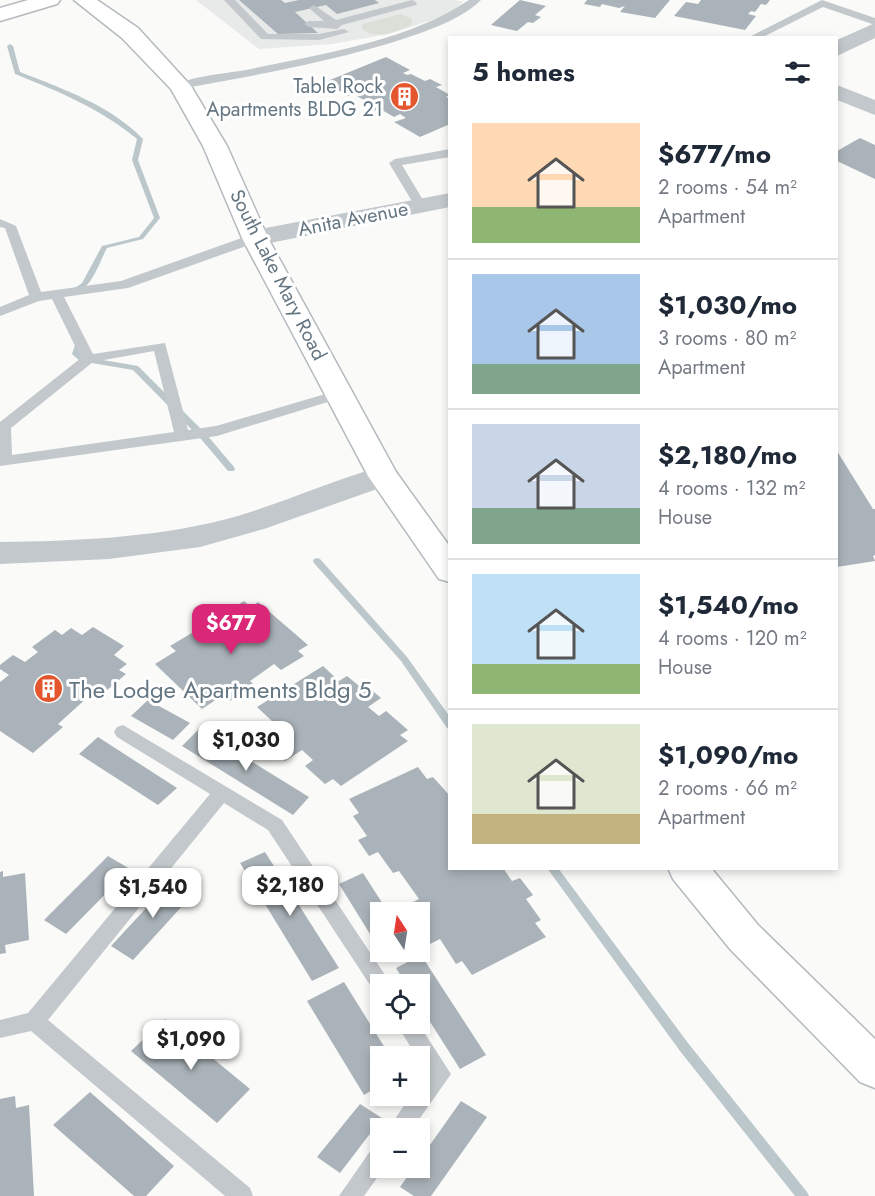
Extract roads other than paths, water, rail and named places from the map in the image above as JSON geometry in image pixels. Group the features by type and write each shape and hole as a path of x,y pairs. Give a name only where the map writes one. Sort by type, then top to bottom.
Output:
{"main road":[{"path":"0,15 50,0"},
{"name":"South Lake Mary Road","path":"84,0 130,33 180,86 215,146 255,238 383,476 448,568"},
{"path":"689,870 744,937 875,1068"}],"street":[{"path":"838,48 875,29"},
{"path":"838,92 875,108"},
{"name":"Anita Avenue","path":"255,238 448,200"},
{"path":"0,553 80,551 175,541 250,522 383,476"}],"lane":[{"path":"309,24 334,24 476,0"},
{"path":"756,36 822,3 875,22"},
{"path":"239,6 265,37 319,37 344,32"},
{"path":"314,8 361,46"},
{"path":"180,86 361,46 422,10"},
{"path":"255,26 268,26"},
{"path":"420,205 395,163 448,153"},
{"path":"0,223 10,226 36,297"},
{"path":"0,312 36,297 123,285 255,238"},
{"path":"56,294 89,359"},
{"path":"182,436 160,346 89,359 4,426 2,460 182,436 217,431 339,394"},
{"path":"123,732 275,825 374,974"},
{"path":"0,1029 34,1021 222,793"},
{"path":"34,1021 242,1196"},
{"path":"407,1118 440,1074 413,1034"},
{"path":"350,1196 370,1169"}],"waterway":[{"path":"10,46 17,73 96,107 140,139 135,160 157,218 141,238 104,247 85,284 73,292"},
{"path":"77,340 79,345 76,354 83,359 135,368 204,437 231,469"},
{"path":"317,561 404,659 448,722"},
{"path":"553,870 684,1047 803,1196"}],"place":[{"name":"Table Rock Apartments BLDG 21","path":"404,97"},
{"name":"The Lodge Apartments Bldg 5","path":"48,689"}]}
